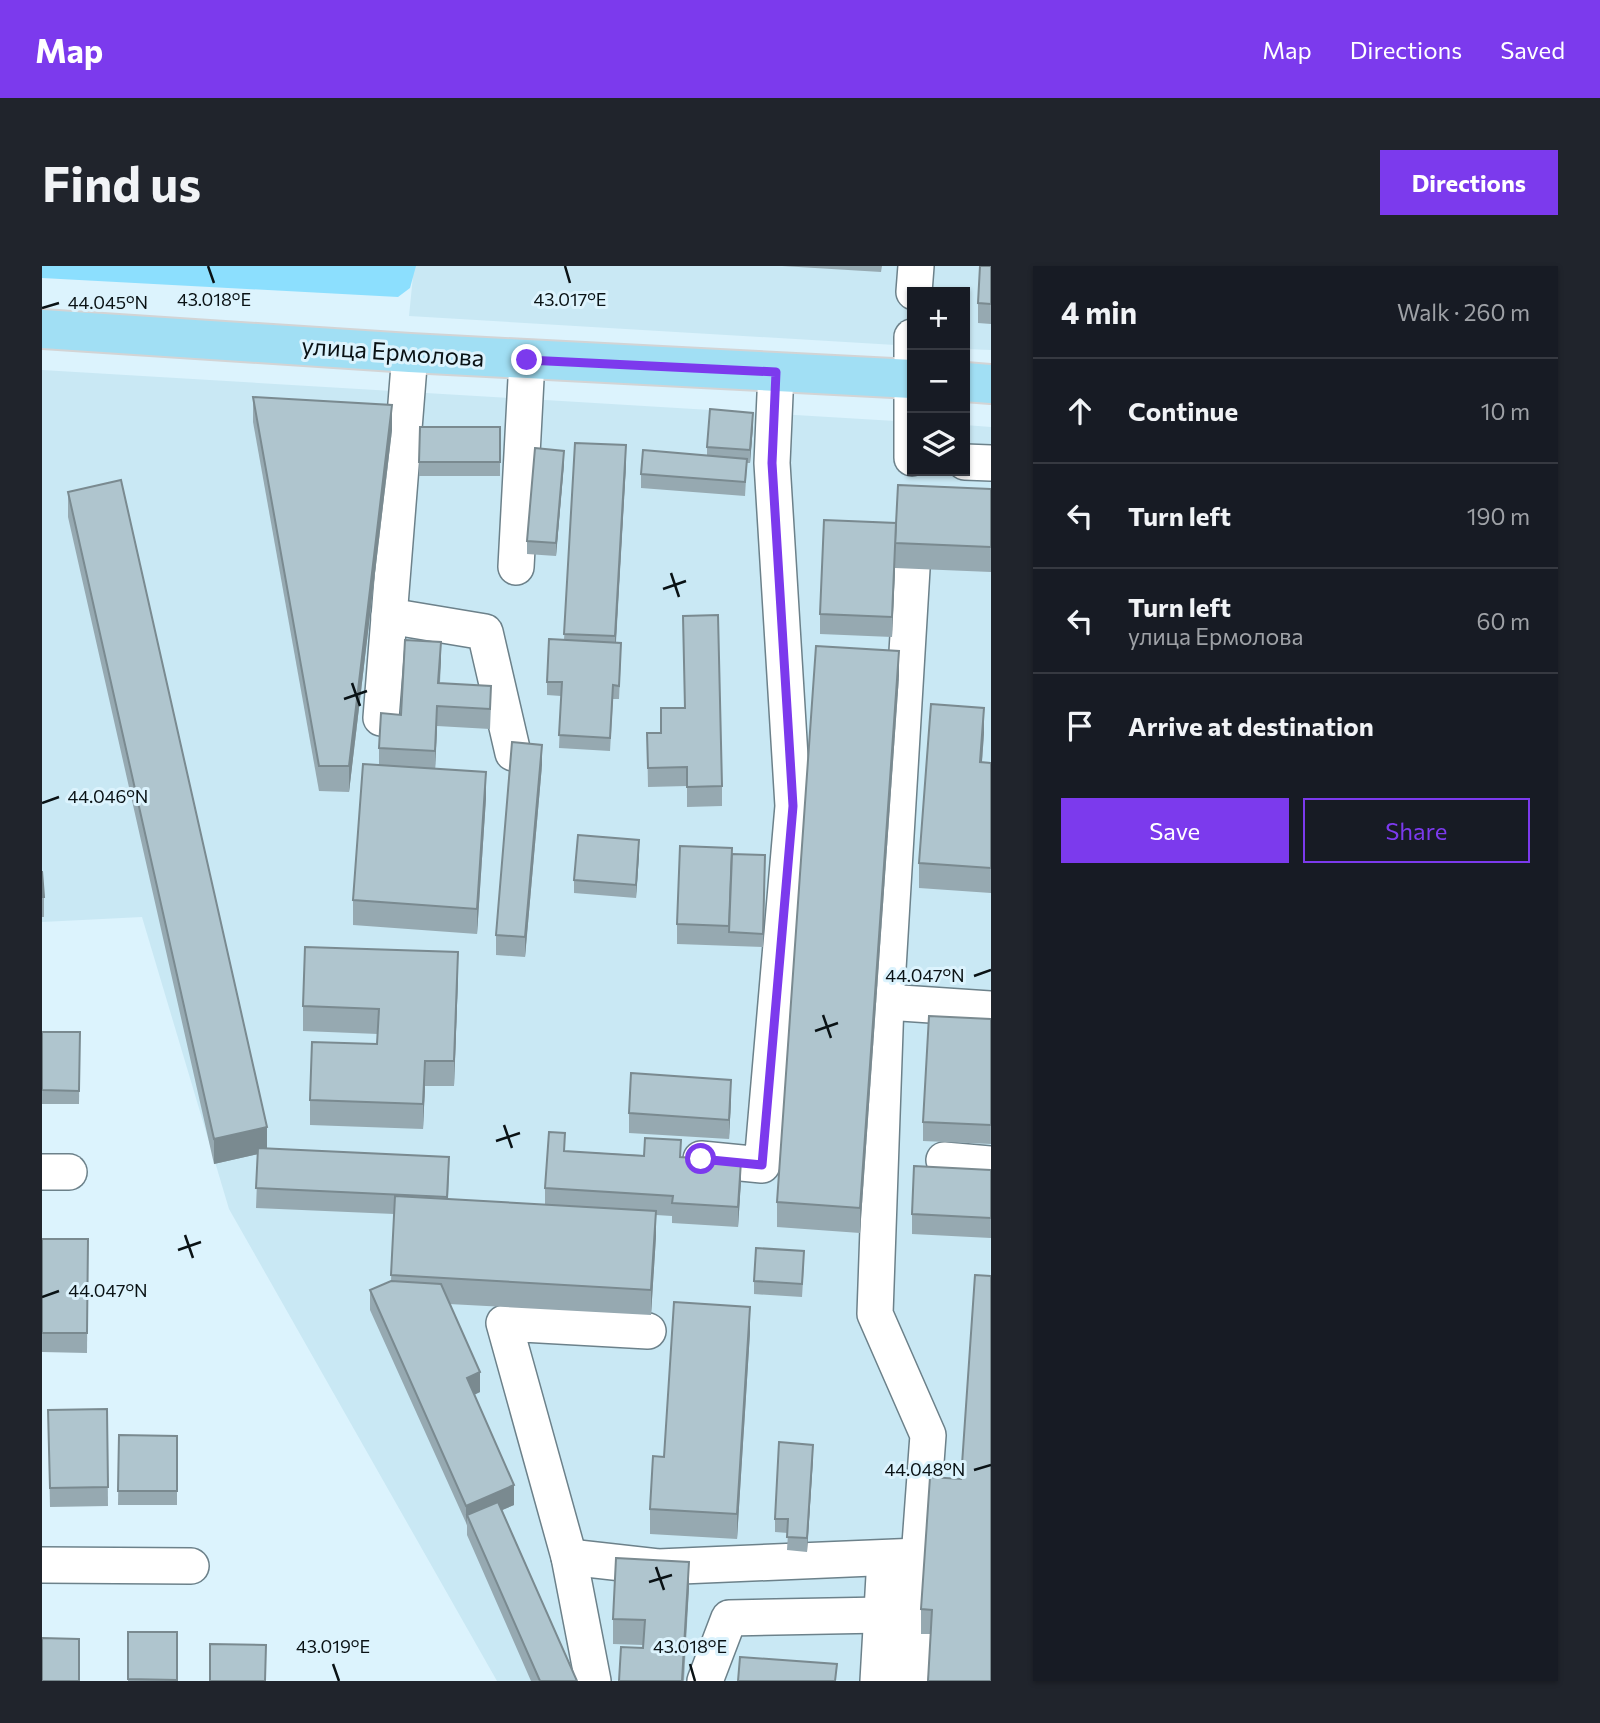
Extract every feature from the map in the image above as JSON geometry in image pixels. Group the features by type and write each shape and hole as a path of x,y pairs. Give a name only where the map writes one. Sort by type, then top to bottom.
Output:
{"main road":[{"name":"улица Ермолова","path":"42,329 527,360 907,379"},
{"path":"970,382 991,384"}],"street":[{"path":"914,287 916,266"},
{"path":"381,718 410,353"},
{"path":"516,567 527,360"},
{"path":"701,1159 762,1165 793,806 772,463 776,372"},
{"path":"970,462 991,463"},
{"path":"910,1681 928,1434 875,1314 886,1002 912,569"},
{"path":"389,616 485,632 513,753"},
{"path":"886,1002 991,1009 991,1003"},
{"path":"944,1160 991,1164"},
{"path":"593,1681 569,1557 504,1323 648,1331"},
{"path":"569,1557 658,1567 919,1556"},
{"path":"878,1681 885,1558"},
{"path":"42,1565 191,1566"},
{"path":"705,1681 729,1618 882,1615"}],"shaded area":[{"path":"42,266 416,266 410,288 398,297 42,278"},
{"path":"414,266 991,266 991,350 970,349 970,287 907,287 907,346 409,316"},
{"path":"42,370 907,422 907,476 970,476 970,425 991,427 991,1681 497,1681 229,1209 142,917 42,922"}],"building":[{"path":"980,266 991,266 991,304 978,303"},
{"path":"253,397 392,405 349,766 319,766"},
{"path":"710,409 753,413 750,450 707,447"},
{"path":"420,427 500,427 500,462 419,462"},
{"path":"575,443 626,445 615,636 564,634"},
{"path":"535,448 564,451 556,543 527,541"},
{"path":"643,450 747,459 745,482 641,474"},
{"path":"121,480 267,1127 214,1139 68,492"},
{"path":"898,485 991,489 991,547 895,543"},
{"path":"824,520 896,523 892,617 820,614"},
{"path":"718,615 722,786 687,787 687,767 648,768 647,733 661,733 661,708 685,708 683,616"},
{"path":"549,639 621,643 619,686 613,685 610,738 559,735 562,682 547,682"},
{"path":"405,640 441,642 438,683 491,686 490,709 437,706 435,751 379,748 381,713 401,715"},
{"path":"816,646 899,651 860,1208 777,1202"},
{"path":"931,704 984,708 980,762 991,763 991,868 919,863"},
{"path":"512,742 542,745 525,937 496,935"},
{"path":"363,764 486,772 477,909 353,900"},
{"path":"578,835 639,840 636,885 574,880"},
{"path":"680,846 732,848 729,926 677,924"},
{"path":"732,854 765,855 763,934 729,932"},
{"path":"305,947 458,952 454,1061 425,1061 423,1104 310,1100 312,1042 377,1044 379,1009 303,1006"},
{"path":"929,1016 991,1019 991,1125 923,1122"},
{"path":"42,1032 80,1032 79,1091 42,1090"},
{"path":"631,1073 731,1080 729,1120 629,1113"},
{"path":"549,1132 565,1133 564,1151 644,1156 645,1138 681,1140 680,1157 741,1161 738,1207 672,1203 673,1196 545,1188"},
{"path":"258,1148 449,1157 447,1197 256,1188"},
{"path":"914,1166 991,1170 991,1218 912,1214"},
{"path":"395,1196 656,1211 651,1290 391,1275"},
{"path":"42,1239 88,1239 87,1333 42,1333"},
{"path":"756,1248 804,1251 802,1284 754,1281"},
{"path":"975,1275 991,1276 991,1681 928,1681 932,1610 921,1609 930,1477 961,1479"},
{"path":"391,1281 441,1284 480,1372 467,1378 514,1485 466,1506 370,1290"},
{"path":"674,1302 750,1307 737,1514 650,1509 653,1456 664,1457"},
{"path":"107,1409 108,1487 50,1488 48,1410"},
{"path":"119,1435 177,1436 177,1491 118,1491"},
{"path":"779,1442 813,1445 807,1538 787,1537 788,1519 775,1519"},
{"path":"498,1502 577,1681 540,1681 467,1515"},
{"path":"616,1558 689,1562 682,1681 619,1681 621,1647 643,1648 645,1620 613,1619"},
{"path":"128,1632 177,1632 177,1680 128,1679"},
{"path":"42,1638 79,1639 79,1681 42,1681"},
{"path":"210,1644 266,1645 265,1681 210,1681"},
{"path":"740,1657 837,1664 835,1681 738,1681"}],"route":[{"path":"527,360 776,372 772,463 793,806 762,1165 701,1159"}]}
